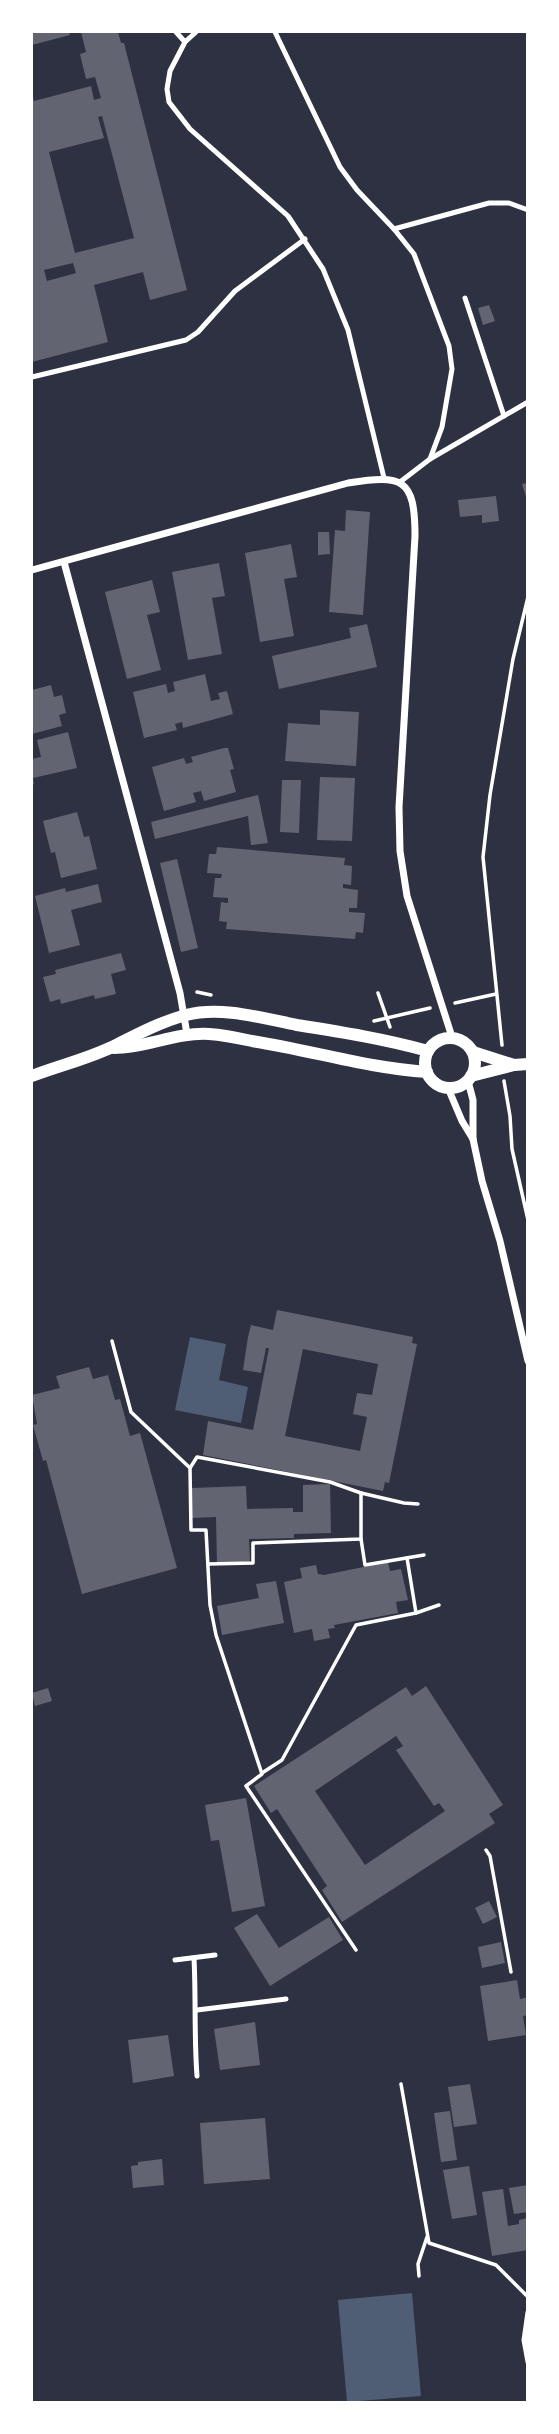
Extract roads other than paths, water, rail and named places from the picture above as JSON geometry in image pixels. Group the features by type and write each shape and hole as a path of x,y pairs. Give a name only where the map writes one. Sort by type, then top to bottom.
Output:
{"street":[{"path":"32,570 335,486 384,478 400,482 407,489 415,516 399,807 400,851 407,896 452,1038"},
{"path":"64,562 185,1015 187,1034"},
{"path":"32,1076 110,1048 143,1031 185,1015 205,1012 224,1012 391,1041 428,1051"},
{"path":"110,1048 136,1046 187,1034 223,1036 386,1068 427,1072"},
{"path":"514,1065 473,1052 461,1040 452,1038 442,1039 428,1051 425,1065 435,1083 455,1088 470,1079 514,1065 527,1064"},
{"path":"473,1052 475,1060 470,1079 474,1139 527,1361"},
{"path":"448,1088 462,1121 474,1139"}],"lane":[{"path":"176,32 185,42"},
{"path":"196,32 185,42 170,71 167,89 169,102 190,130 288,216 327,278 348,330 384,478"},
{"path":"275,32 340,167 357,190 394,229 414,254 421,268 449,346 452,369 442,427 430,460"},
{"path":"394,229 489,203 509,202 527,210"},
{"path":"32,377 186,340 198,332 235,291 304,239"},
{"path":"465,298 504,416"},
{"path":"400,482 430,460 527,402"},
{"path":"175,1960 215,1955"},
{"path":"194,1958 197,2076"},
{"path":"197,2010 286,1999"},
{"path":"527,2312 524,2340 527,2362"}],"water":[{"path":"190,1337 226,1344 219,1380 248,1387 241,1423 175,1410"},
{"path":"412,2293 421,2396 347,2402 338,2300"}]}
